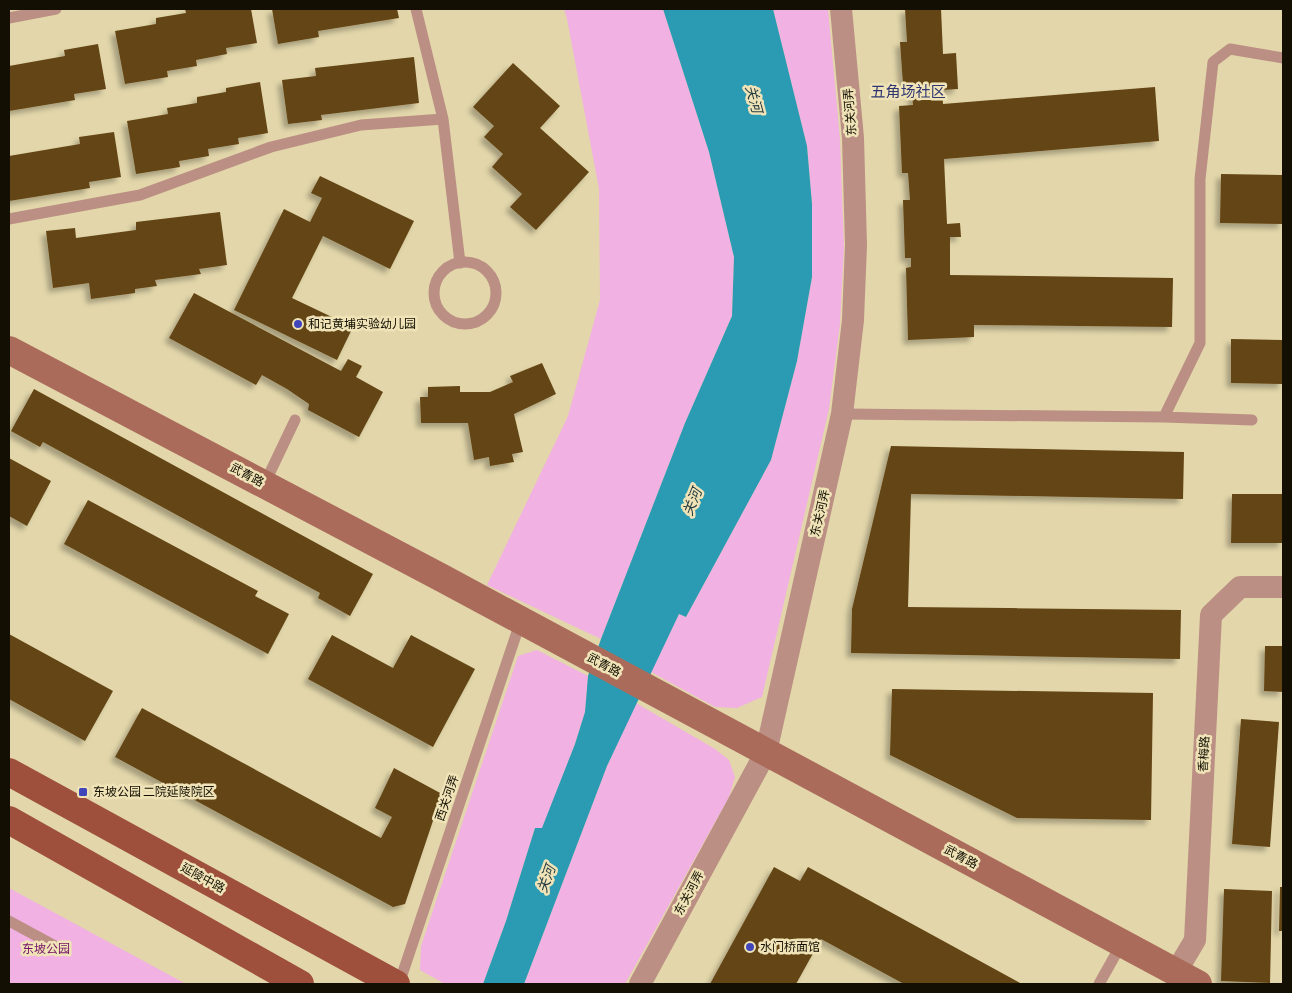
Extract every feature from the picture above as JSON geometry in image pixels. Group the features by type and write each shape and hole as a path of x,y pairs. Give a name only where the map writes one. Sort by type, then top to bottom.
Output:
{"main road":[{"name":"延陵中路","path":"9,772 398,984"},
{"path":"9,820 300,984"}],"street":[{"name":"东关河弄","path":"640,984 766,752 842,414 853,320 856,245 853,138 841,9"},
{"name":"武青路","path":"9,350 521,620 1187,978"},
{"name":"香梅路","path":"1187,978 1195,940 1211,615 1240,587 1283,587"}],"lane":[{"path":"9,18 56,9"},
{"path":"416,9 442,119 460,263"},
{"path":"1164,417 1200,343 1200,178 1214,62 1230,49 1283,58"},
{"path":"9,218 140,195 272,147 361,125 442,119"},
{"path":"460,263 480,266 488,272 494,281 496,291 495,302 490,311 483,318 465,324 455,322 440,310 434,292 442,273 450,266 460,263"},
{"path":"842,414 1164,417 1252,420"},
{"path":"264,485 295,420"},
{"name":"西关河弄","path":"398,984 521,620"},
{"path":"9,921 57,947"},
{"path":"1099,984 1122,943"}],"green space":[{"path":"564,9 663,9 709,152 734,257 732,316 685,423 601,639 487,585 568,416 600,300 599,189"},
{"path":"773,9 828,9 840,139 844,247 840,324 829,409 762,697 737,708 715,707 651,672 679,614 686,617 771,460 797,361 812,277 812,204 807,146"},
{"path":"537,650 588,676 585,712 575,744 542,829 535,828 506,921 483,984 445,984 420,970 421,946 518,656"},
{"path":"636,703 715,749 729,760 735,777 729,797 625,984 524,984 607,766"},
{"name":"东坡公园","path":"9,888 186,984 9,984"}],"water":[{"name":"关河","path":"663,9 773,9 807,146 812,204 812,277 797,361 771,460 686,617 679,614 607,766 524,984 483,984 506,921 535,828 542,828 575,744 585,712 588,676 601,639 685,423 732,316 734,257 709,152"}],"building":[{"path":"185,9 251,9 257,43 226,48 227,54 196,60 197,66 167,71 168,77 125,84 115,31 156,24 156,18 186,13"},
{"path":"272,9 397,9 399,18 318,31 319,37 278,44"},
{"path":"905,9 941,9 943,54 956,53 958,89 942,90 943,104 1155,87 1159,141 944,159 947,224 960,223 961,237 950,237 950,275 1173,278 1172,327 974,325 974,337 908,340 906,268 911,267 911,258 905,258 903,200 910,200 908,173 902,173 899,106 913,105 911,83 903,84 900,42 907,42"},
{"path":"98,44 106,89 74,94 75,100 9,111 9,66 65,56 64,50"},
{"path":"414,57 419,103 321,115 322,120 288,124 282,80 316,76 315,68"},
{"path":"513,63 560,106 540,128 589,172 536,230 510,207 522,194 492,167 503,154 484,137 494,126 473,107"},
{"path":"260,82 268,133 238,138 239,144 208,149 209,156 179,161 180,167 136,174 127,121 168,114 167,108 197,103 197,97 226,92 226,88"},
{"path":"114,132 121,177 89,182 90,188 9,201 9,156 80,144 79,137"},
{"path":"1221,174 1283,175 1283,224 1220,223"},
{"path":"320,176 414,221 390,269 323,236 292,298 353,327 337,360 234,310 284,209 310,222 322,198 311,193"},
{"path":"220,212 227,265 199,269 201,274 155,280 157,286 135,289 135,293 91,299 89,283 53,288 46,231 75,228 76,238 136,230 136,222"},
{"path":"194,293 341,371 348,359 362,366 356,377 383,392 359,437 308,410 309,404 262,375 256,385 169,338"},
{"path":"1231,339 1283,340 1283,384 1231,383"},
{"path":"542,363 556,394 514,414 523,452 512,454 514,462 490,466 489,457 474,460 468,423 421,423 420,397 428,397 428,387 460,386 460,392 490,392 513,382 510,376"},
{"path":"34,389 373,574 350,616 318,598 320,593 43,442 40,447 11,431"},
{"path":"891,446 1184,452 1183,499 911,494 908,607 1181,610 1180,659 851,653 852,609"},
{"path":"9,458 51,481 27,526 9,516"},
{"path":"1232,494 1283,494 1283,543 1231,543"},
{"path":"88,500 258,591 255,596 289,614 268,654 64,544"},
{"path":"9,634 113,691 85,741 9,699"},
{"path":"332,635 393,668 411,635 475,669 433,747 308,679"},
{"path":"1265,646 1283,646 1283,692 1264,691"},
{"path":"892,689 1153,693 1151,820 1017,818 890,755"},
{"path":"142,708 381,838 392,817 375,808 394,768 442,794 405,904 393,907 115,757"},
{"path":"1241,719 1279,722 1270,847 1232,844"},
{"path":"774,867 800,881 808,867 1022,984 904,984 821,939 796,984 710,984"},
{"path":"1280,887 1283,887 1283,931 1279,931"},
{"path":"1224,889 1272,891 1270,983 1221,981"}],"place":[{"name":"和记黄埔实验幼儿园","path":"298,324"},
{"name":"东坡公园 二院延陵院区","path":"83,792"},
{"name":"水门桥面馆","path":"750,947"}],"district":[{"name":"五角场社区","path":"908,91"}]}
